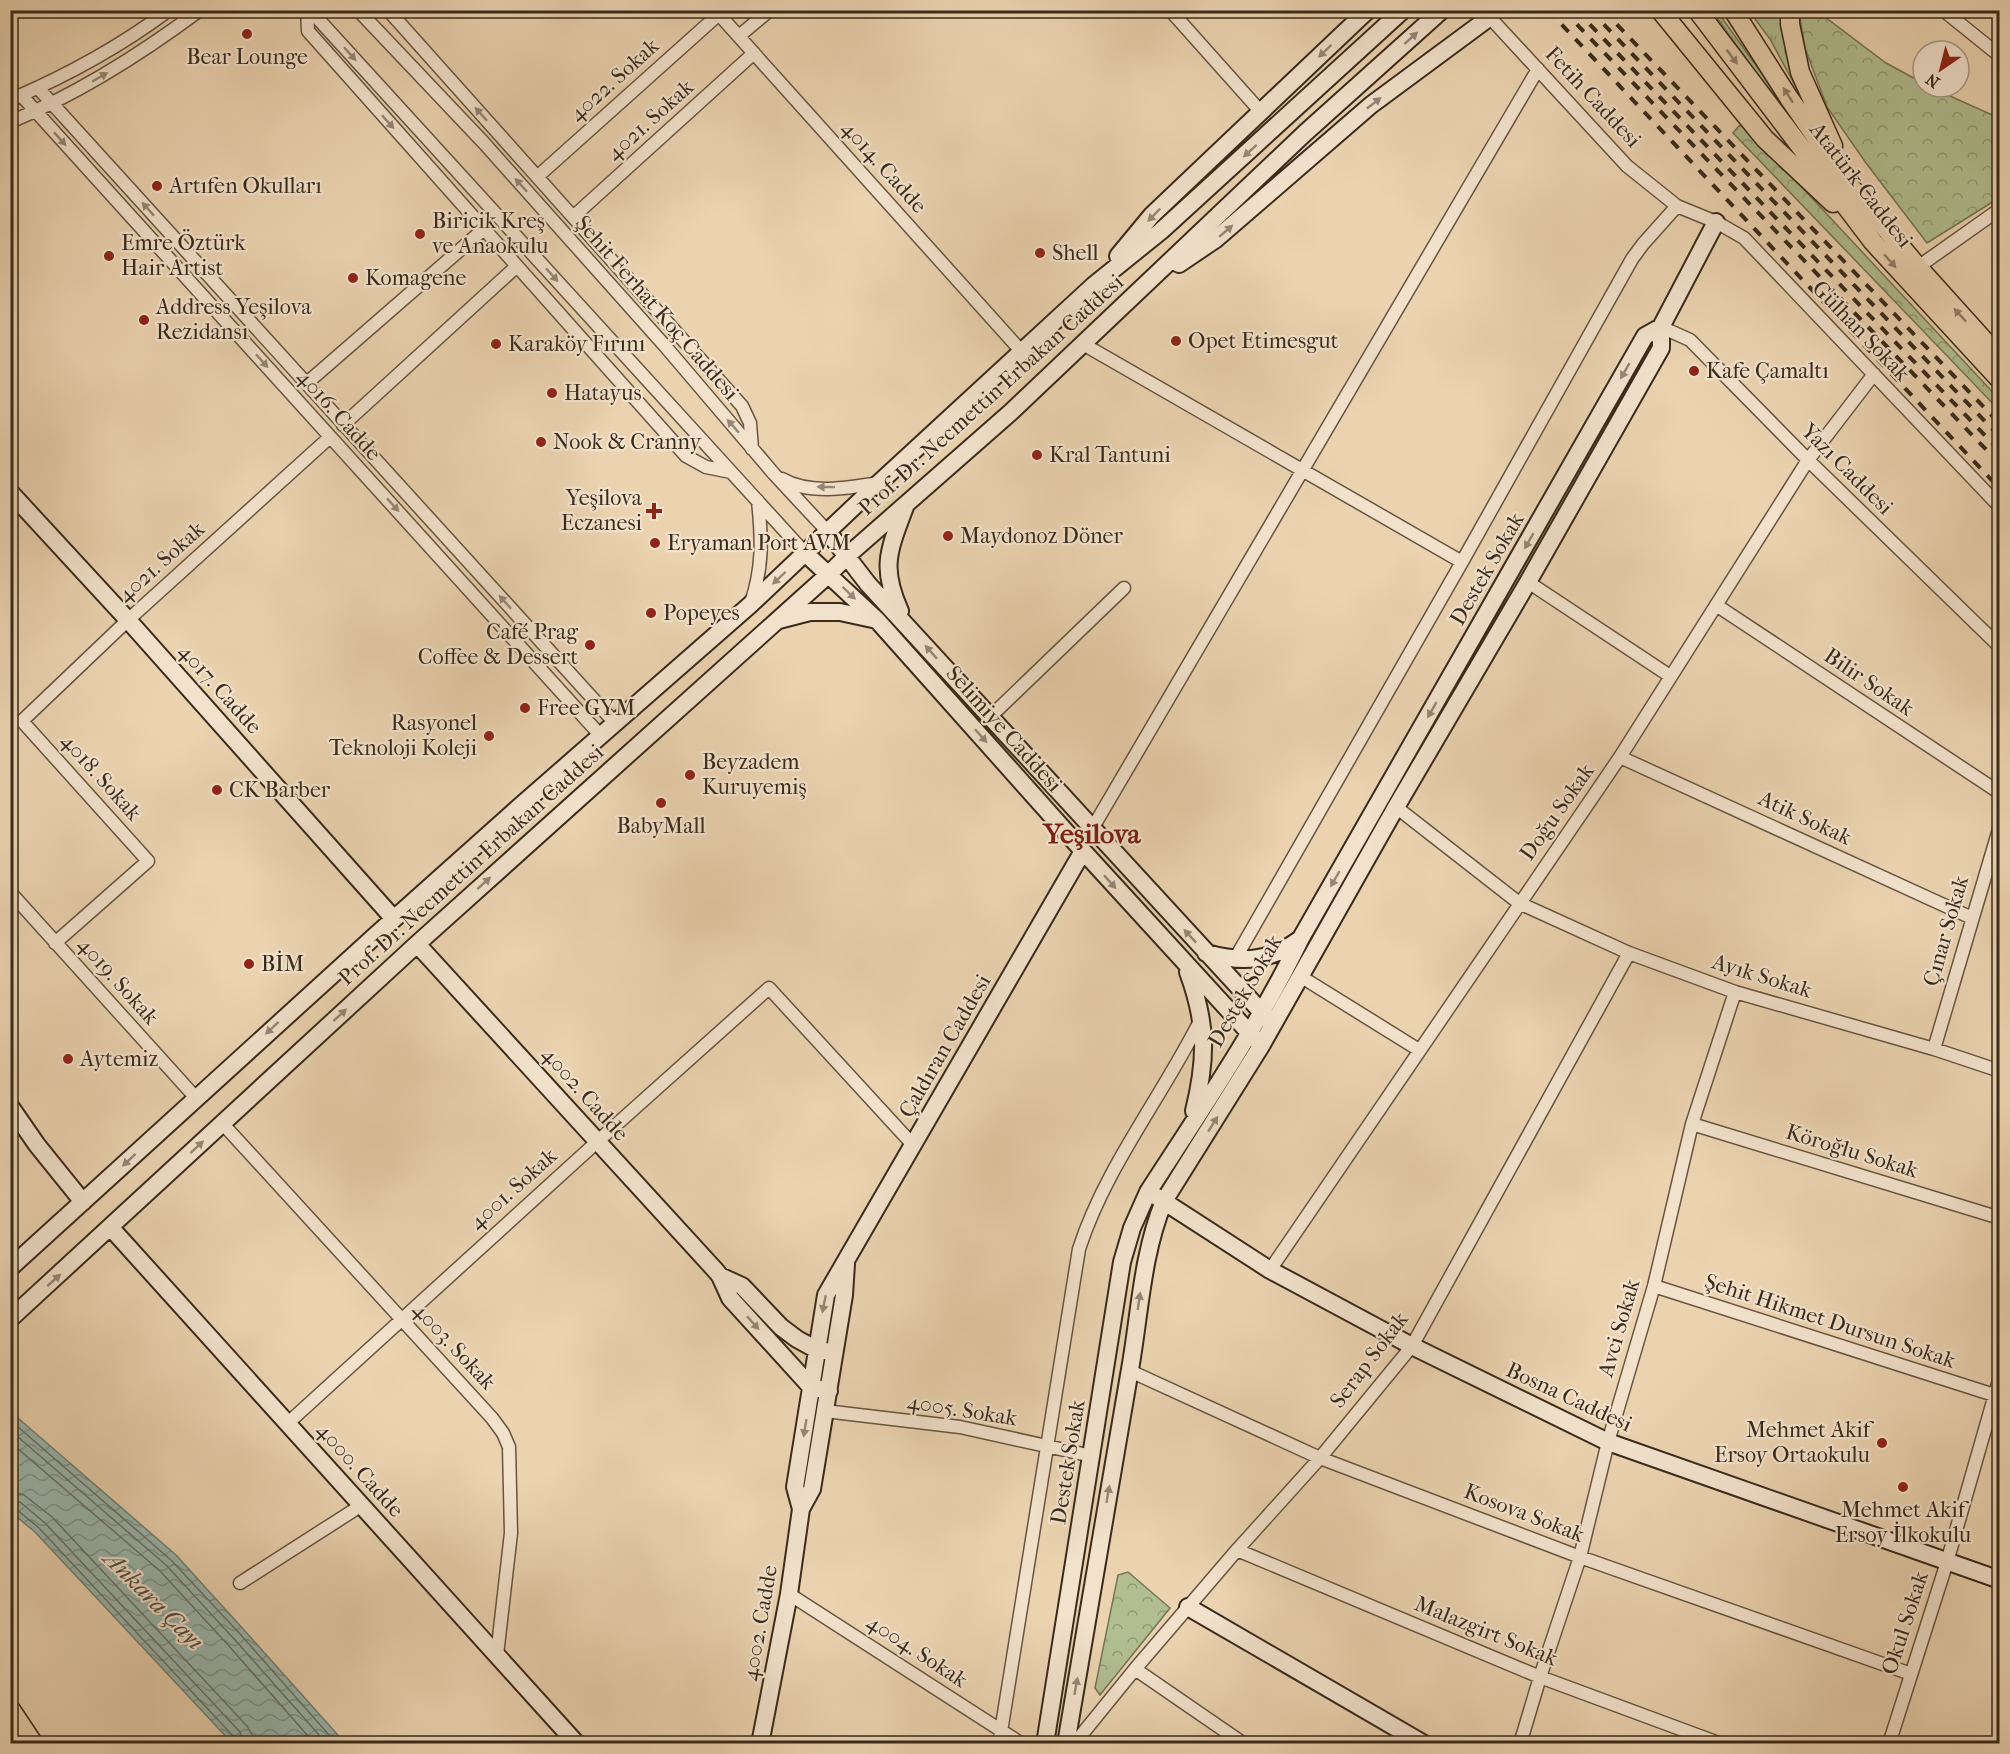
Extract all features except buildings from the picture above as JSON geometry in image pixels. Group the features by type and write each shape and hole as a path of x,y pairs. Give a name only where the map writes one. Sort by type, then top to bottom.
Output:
{"highway":[{"path":"10,1711 32,1743"}],"main road":[{"path":"1660,10 1765,139 1873,242"},
{"name":"Atatürk Caddesi","path":"1697,10 1873,242 2000,380"},
{"name":"Atatürk Caddesi","path":"1733,10 1789,98 1850,186 1918,267 2000,358"},
{"path":"1790,10 1790,24 1800,72 1850,186"}],"street":[{"path":"16,98 72,71 140,31 169,10"},
{"path":"10,122 52,104 132,58 200,10"},
{"path":"309,10 308,32 686,456 706,467 731,472"},
{"path":"309,10 806,554"},
{"name":"Şehit Ferhat Koç Caddesi","path":"358,10 484,143 665,346 774,474 828,532"},
{"name":"Şehit Ferhat Koç Caddesi","path":"388,10 742,406 750,423 752,449"},
{"path":"738,36 770,10"},
{"path":"1170,10 1261,112"},
{"path":"1094,285 1152,215 1368,10"},
{"name":"Prof. Dr. Necmettin Erbakan Caddesi","path":"10,1268 394,918 750,605 1094,285 1161,231 1403,10"},
{"name":"Prof. Dr. Necmettin Erbakan Caddesi","path":"10,1319 417,944 829,574 846,556 1011,412 1305,133 1442,10"},
{"path":"1942,10 2000,56"},
{"name":"4022. Sokak","path":"537,177 717,12"},
{"name":"4014. Cadde","path":"717,12 1022,352"},
{"path":"1143,287 1216,239 1371,105 1486,14"},
{"name":"Fetih Caddesi","path":"1486,14 1627,166 1677,207"},
{"name":"4021. Sokak","path":"573,217 754,53"},
{"path":"1092,830 1538,69"},
{"name":"4016. Cadde","path":"38,88 615,723"},
{"name":"4016. Cadde","path":"16,98 36,112 601,736"},
{"path":"1234,959 1462,562 1632,259 1642,244 1677,207"},
{"name":"Gülhan Sokak","path":"1677,207 1716,222 1744,238 2000,507"},
{"path":"1918,267 2000,209"},
{"name":"Destek Sokak","path":"1066,1743 1130,1371 1144,1264 1154,1226 1164,1201 1261,1046 1661,348 1661,327 1716,222"},
{"path":"307,383 484,229"},
{"path":"343,425 517,266"},
{"name":"Destek Sokak","path":"1045,1743 1122,1262 1132,1228 1149,1191 1248,1033 1645,336 1661,327"},
{"name":"Yazı Caddesi","path":"1661,327 1690,340 1808,460 2000,647"},
{"path":"1083,344 1462,562"},
{"name":"Doğu Sokak","path":"1270,1270 1620,757 1808,460 1874,374"},
{"name":"4021. Sokak","path":"22,721 128,620 330,437"},
{"name":"Şehit Ferhat Koç Caddesi","path":"774,474 789,483 806,487 853,487 880,482"},
{"name":"4017. Cadde","path":"10,492 128,620 394,918"},
{"path":"750,605 758,582 761,562 762,539 758,501"},
{"path":"905,623 891,592 887,570 890,548 906,506"},
{"name":"Selimiye Caddesi","path":"828,532 868,584 1273,1024"},
{"name":"Selimiye Caddesi","path":"806,554 877,620 1261,1046"},
{"path":"1528,582 1670,676"},
{"path":"990,717 1125,588"},
{"name":"Bilir Sokak","path":"1716,605 2000,793"},
{"path":"776,621 810,612 840,612 877,620"},
{"name":"4018. Sokak","path":"22,721 148,861 55,943"},
{"name":"Atik Sokak","path":"1620,757 1972,918"},
{"name":"Ayık Sokak","path":"1396,807 1519,903 1629,953 1735,992 1934,1049 2000,1071"},
{"name":"Çınar Sokak","path":"1934,1049 2000,826"},
{"name":"Çaldıran Caddesi","path":"817,1350 826,1295 1083,851"},
{"name":"4019. Sokak","path":"10,892 196,1098"},
{"path":"1206,953 1234,959 1263,958 1276,955 1301,938"},
{"name":"4002. Cadde","path":"417,944 720,1276 730,1298 811,1387"},
{"name":"Serap Sokak","path":"1074,1743 1237,1550 1320,1458 1412,1346 1629,953"},
{"path":"1184,963 1202,1018 1204,1046 1202,1069 1190,1125"},
{"path":"1300,976 1419,1050"},
{"name":"4001. Sokak","path":"288,1423 769,988 914,1146"},
{"name":"Avci Sokak","path":"1520,1743 1580,1557 1608,1442 1654,1286 1692,1124 1735,992"},
{"path":"999,1743 1079,1249 1086,1227 1109,1178 1202,1018"},
{"path":"10,1106 37,1145 83,1202"},
{"name":"4003. Sokak","path":"222,1123 492,1418 503,1433 509,1447 511,1533 497,1655"},
{"name":"Köroğlu Sokak","path":"1692,1124 2000,1218"},
{"name":"Bosna Caddesi","path":"1149,1191 1270,1270 1412,1346 1608,1442 2000,1580"},
{"name":"4000. Cadde","path":"111,1228 577,1743"},
{"name":"Çaldıran Caddesi","path":"835,1353 844,1295 846,1263"},
{"name":"4002. Cadde","path":"720,1276 742,1286 797,1339 817,1350 835,1353 812,1489 801,1509 789,1594 760,1743"},
{"name":"Şehit Hikmet Dursun Sokak","path":"1654,1286 1994,1395"},
{"name":"4002. Cadde","path":"801,1509 795,1487 817,1350"},
{"name":"Kosova Sokak","path":"1130,1371 1320,1458 1580,1557 1911,1674"},
{"name":"Okul Sokak","path":"1889,1743 1947,1562 2000,1377"},
{"path":"811,1387 829,1391"},
{"name":"4005. Sokak","path":"825,1411 960,1427 1092,1456"},
{"path":"240,1582 362,1505"},
{"name":"Malazgirt Sokak","path":"1237,1550 1540,1677 1721,1743"},
{"name":"4004. Sokak","path":"789,1594 1023,1743"},
{"path":"1188,1607 1424,1743"},
{"path":"1135,1669 1244,1743"}],"green space":[{"path":"1807,10 1817,11 1886,63 1911,77 1911,99 1957,99 1999,118 1999,198 1927,243 1827,107 1805,48 1800,19"},
{"path":"1712,11 1717,11 1803,131 1896,251 1890,250 1775,99"},
{"path":"1749,11 1782,11 1783,33 1799,93 1770,39"},
{"path":"1744,125 1999,399 1999,410 1733,133 1739,126"},
{"path":"1128,1572 1170,1608 1100,1695 1095,1688 1118,1575"}],"water":[{"name":"Ankara Çayı","path":"11,1412 176,1555 345,1743 232,1743 35,1532 11,1512"}],"railway":[{"path":"1548,10 2000,489"},
{"path":"1563,10 2000,464"},
{"path":"1576,10 2000,451"},
{"path":"1590,10 2000,437"},
{"path":"1603,10 2000,424"}],"place":[{"name":"Bear Lounge","path":"247,34"},
{"name":"Artıfen Okulları","path":"157,186"},
{"name":"Biricik Kreş ve Anaokulu","path":"420,234"},
{"name":"Shell","path":"1040,253"},
{"name":"Emre Öztürk Hair Artist","path":"109,256"},
{"name":"Komagene","path":"353,278"},
{"name":"Address Yeşilova Rezidansı","path":"144,320"},
{"name":"Opet Etimesgut","path":"1176,341"},
{"name":"Karaköy Fırını","path":"496,344"},
{"name":"Kafe Çamaltı","path":"1694,371"},
{"name":"Hatayus","path":"552,393"},
{"name":"Nook & Cranny","path":"541,442"},
{"name":"Kral Tantuni","path":"1037,455"},
{"name":"Yeşilova Eczanesi","path":"654,511"},
{"name":"Maydonoz Döner","path":"948,536"},
{"name":"Eryaman Port AVM","path":"655,543"},
{"name":"Popeyes","path":"651,613"},
{"name":"Café Prag Coffee & Dessert","path":"590,645"},
{"name":"Free GYM","path":"525,708"},
{"name":"Rasyonel Teknoloji Koleji","path":"489,736"},
{"name":"Beyzadem Kuruyemiş","path":"690,775"},
{"name":"CK Barber","path":"217,790"},
{"name":"BabyMall","path":"661,803"},
{"name":"BİM","path":"249,964"},
{"name":"Aytemiz","path":"68,1059"},
{"name":"Mehmet Akif Ersoy Ortaokulu","path":"1882,1443"},
{"name":"Mehmet Akif Ersoy İlkokulu","path":"1903,1487"}],"district":[{"name":"Yeşilova","path":"1092,833"}]}
